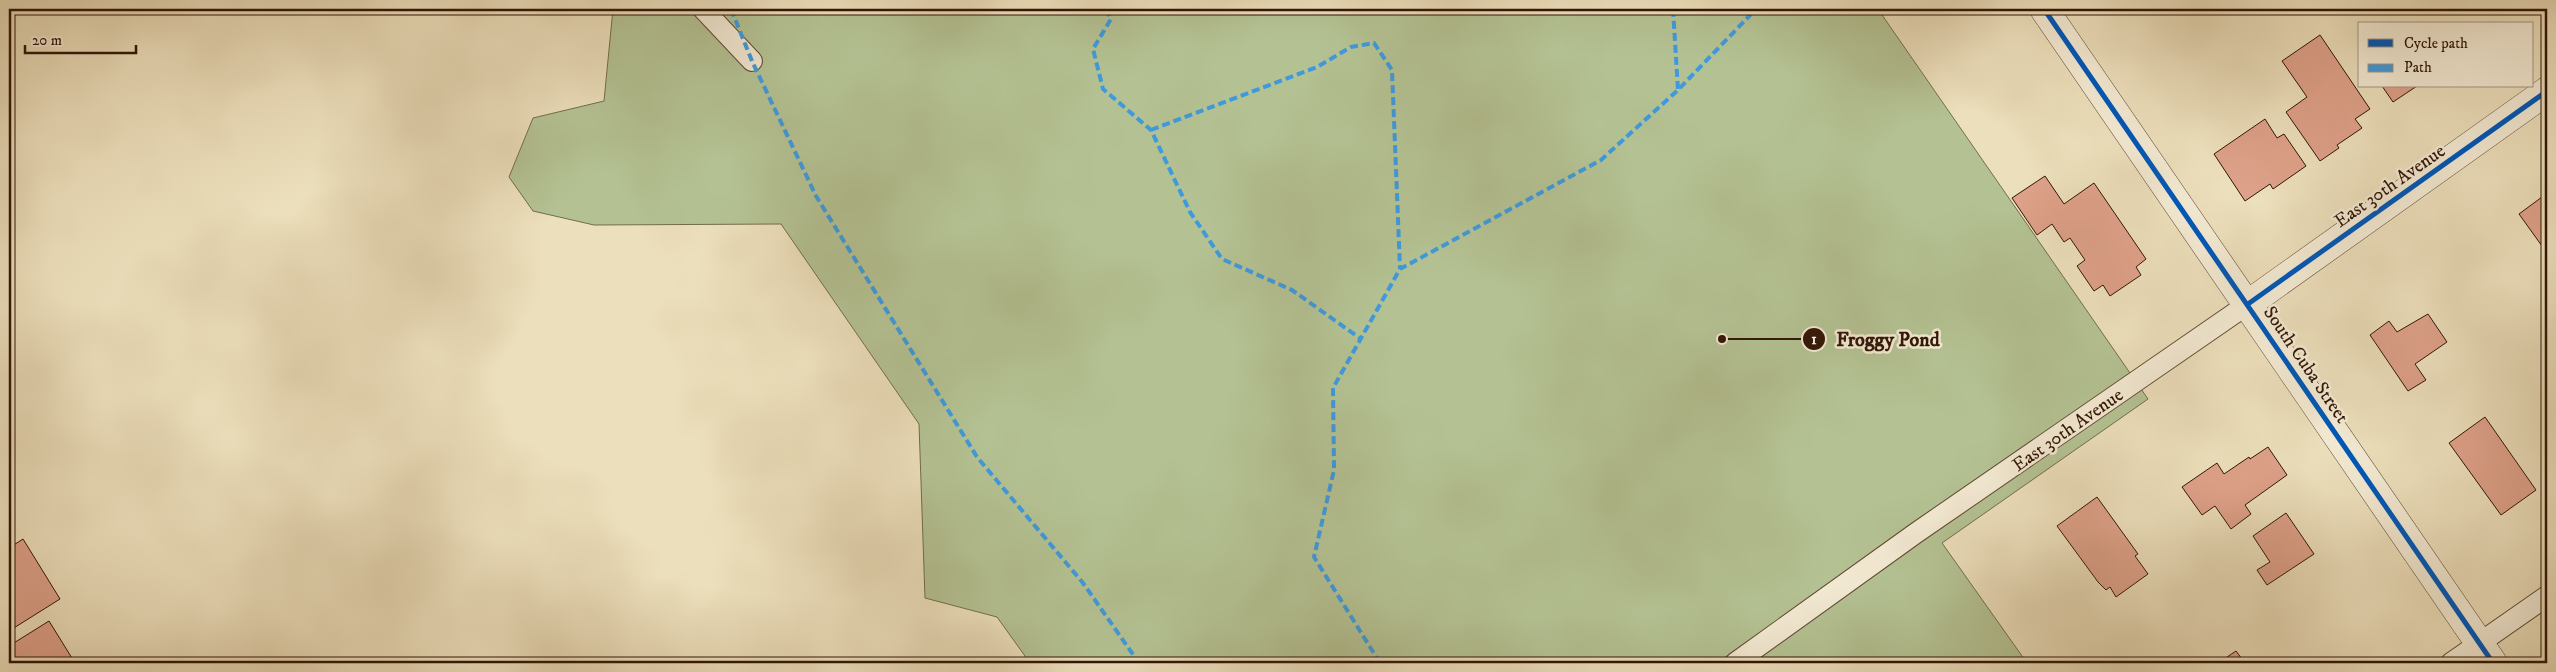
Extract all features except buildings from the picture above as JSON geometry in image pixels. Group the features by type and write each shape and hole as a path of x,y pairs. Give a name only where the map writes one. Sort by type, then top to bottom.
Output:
{"street":[{"name":"South Cuba Street","path":"2044,9 2486,653"},
{"name":"East 30th Avenue","path":"2248,304 2547,91"}],"lane":[{"path":"703,9 752,61"},
{"name":"East 30th Avenue","path":"1735,663 1924,528 2248,304"},
{"path":"2451,663 2486,653 2547,596"}],"green space":[{"path":"613,9 1884,9 1880,12 2148,399 1942,543 2027,663 1030,663 997,617 925,598 919,424 781,224 594,225 533,211 509,177 533,118 604,101"}],"marked path":[{"path":"731,9 752,61 816,196 977,457 1083,583 1139,663"},
{"path":"1106,9 1111,19 1093,49 1103,89 1151,130 1190,212 1222,259 1292,290 1361,339"},
{"path":"1673,9 1678,90"},
{"path":"1380,663 1314,557 1334,470 1333,388 1400,269 1601,160 1678,90 1756,9"},
{"path":"1151,130 1317,67 1351,47 1374,43 1392,70 1400,269"}],"cycle path":[{"path":"2044,9 2493,663"},
{"path":"2248,304 2547,91"}],"place":[{"name":"Froggy Pond","path":"1722,339"}]}
